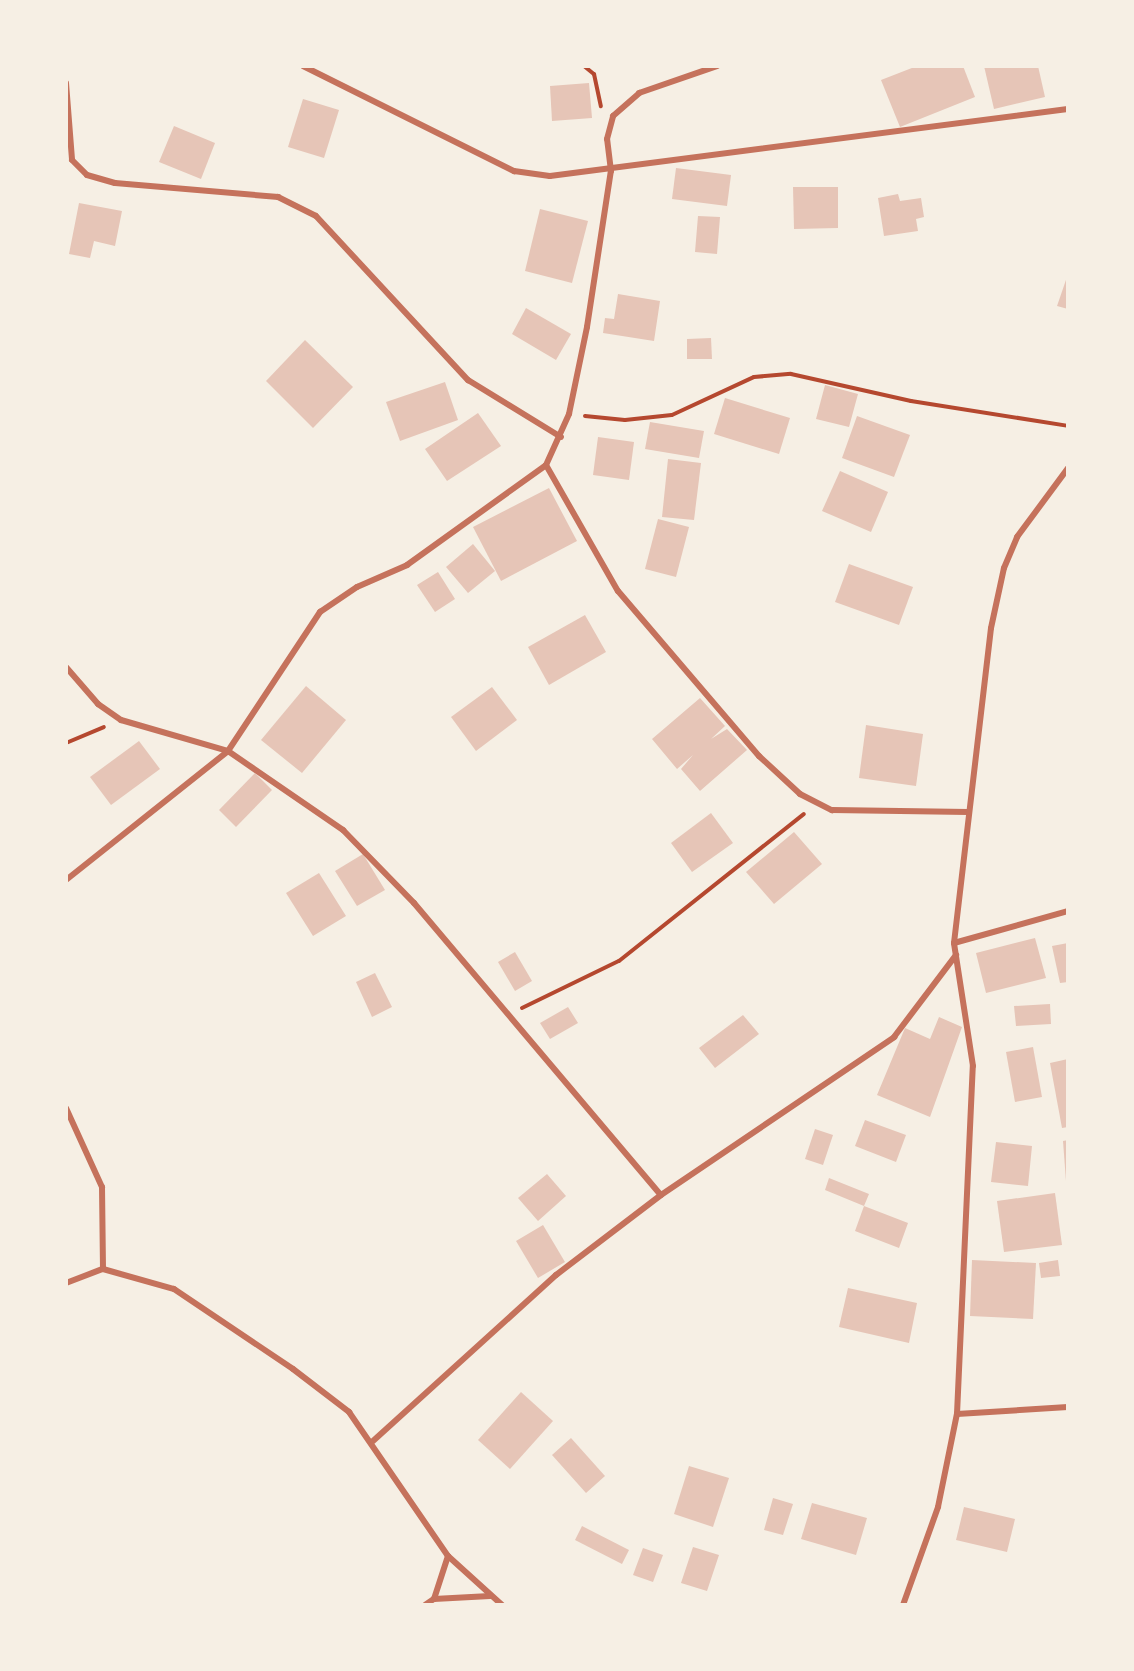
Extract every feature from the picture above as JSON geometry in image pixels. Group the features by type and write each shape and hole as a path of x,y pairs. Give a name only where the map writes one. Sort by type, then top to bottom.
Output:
{"street":[{"path":"303,66 514,171 550,176 611,171 1068,109"},
{"path":"66,880 228,751 320,612 357,587 407,565 546,465 561,437 569,414 611,171 607,139 613,116 624,101 717,66"},
{"path":"66,83 69,160 87,175 115,183 278,197 316,216 468,380 561,437"},
{"path":"546,465 618,591 759,756 816,805 927,816 968,812"},
{"path":"903,1605 938,1507 957,1414 973,1125 973,1066 954,942 968,812 1004,568 1028,520 1068,468"},
{"path":"66,667 98,704 121,720 228,751 342,830 508,1014 661,1195"},
{"path":"954,942 1068,911"},
{"path":"373,1441 556,1275 661,1195 894,1037 956,955"},
{"path":"66,1108 102,1187 103,1269"},
{"path":"66,1283 103,1269 174,1289 340,1405 373,1441 448,1556 502,1605"},
{"path":"957,1414 1068,1407"},
{"path":"434,1599 448,1556"},
{"path":"425,1605 434,1599 490,1596"}],"path":[{"path":"584,66 594,74 607,139"},
{"path":"569,414 625,420 672,415 754,377 791,374 911,401 1068,426"},
{"path":"66,743 121,720"},
{"path":"508,1014 619,961 816,805"}],"building":[{"path":"917,66 963,66 975,97 900,127 881,80"},
{"path":"984,66 1038,66 1045,97 994,109"},
{"path":"589,83 592,118 552,121 550,86"},
{"path":"303,99 339,110 324,158 288,147"},
{"path":"174,126 215,143 201,179 159,162"},
{"path":"676,168 731,175 727,206 672,199"},
{"path":"793,187 838,187 838,228 794,229"},
{"path":"898,194 900,201 921,198 924,217 916,219 918,231 884,236 878,198"},
{"path":"79,203 122,211 115,246 94,241 90,258 69,254"},
{"path":"540,209 588,221 572,283 525,271"},
{"path":"698,216 720,217 717,254 695,252"},
{"path":"1068,274 1068,309 1057,306"},
{"path":"618,294 660,301 654,341 603,333 605,318 614,319"},
{"path":"526,308 571,334 556,360 512,334"},
{"path":"711,338 712,359 687,359 687,339"},
{"path":"305,340 353,387 313,428 266,381"},
{"path":"445,382 458,420 400,441 386,402"},
{"path":"825,385 858,394 849,427 816,419"},
{"path":"725,398 790,418 779,454 714,434"},
{"path":"478,413 501,446 447,481 425,449"},
{"path":"857,416 910,435 894,477 842,458"},
{"path":"650,422 704,431 699,458 645,449"},
{"path":"598,437 634,442 629,480 593,475"},
{"path":"668,459 701,463 694,520 662,517"},
{"path":"840,471 888,492 871,532 822,511"},
{"path":"549,488 577,541 501,581 473,527"},
{"path":"658,519 689,527 676,577 645,569"},
{"path":"473,544 495,571 468,593 446,567"},
{"path":"849,564 913,587 899,625 835,602"},
{"path":"438,572 455,599 435,612 417,585"},
{"path":"585,615 606,652 549,685 528,647"},
{"path":"306,686 346,720 302,773 261,740"},
{"path":"492,687 517,720 476,751 451,717"},
{"path":"700,698 725,726 711,739 727,729 747,750 700,791 681,769 693,755 677,769 652,739"},
{"path":"866,725 923,734 916,786 859,778"},
{"path":"139,741 160,769 111,805 90,777"},
{"path":"255,773 272,790 236,827 219,810"},
{"path":"711,813 733,843 692,872 671,843"},
{"path":"794,832 822,864 774,904 746,872"},
{"path":"363,854 385,890 357,906 335,871"},
{"path":"319,873 346,916 313,936 286,893"},
{"path":"1035,938 1046,978 986,993 976,953"},
{"path":"1068,943 1068,982 1060,983 1052,946"},
{"path":"515,952 532,981 515,991 498,962"},
{"path":"375,973 392,1007 372,1017 356,982"},
{"path":"1050,1004 1051,1024 1016,1026 1014,1006"},
{"path":"568,1007 578,1023 550,1039 540,1023"},
{"path":"743,1015 759,1034 715,1068 699,1048"},
{"path":"939,1017 962,1027 930,1117 877,1095 905,1028 930,1039"},
{"path":"1033,1047 1042,1097 1015,1102 1006,1052"},
{"path":"1068,1059 1068,1127 1062,1128 1050,1063"},
{"path":"865,1120 906,1135 896,1162 855,1146"},
{"path":"815,1129 833,1135 823,1165 805,1159"},
{"path":"1068,1140 1068,1181 1066,1181 1063,1141"},
{"path":"996,1142 1032,1146 1028,1186 991,1182"},
{"path":"547,1174 566,1196 538,1221 518,1198"},
{"path":"829,1178 869,1194 864,1206 825,1190"},
{"path":"1055,1193 1062,1245 1004,1252 997,1201"},
{"path":"864,1206 908,1223 899,1248 855,1231"},
{"path":"543,1225 565,1262 538,1278 516,1241"},
{"path":"972,1260 1036,1263 1033,1319 970,1316"},
{"path":"1058,1260 1060,1276 1041,1278 1039,1263"},
{"path":"848,1288 917,1303 909,1343 839,1327"},
{"path":"521,1392 553,1421 510,1469 478,1440"},
{"path":"571,1438 605,1476 586,1493 552,1455"},
{"path":"689,1466 729,1478 713,1527 674,1514"},
{"path":"773,1498 793,1504 783,1535 764,1530"},
{"path":"812,1503 867,1518 856,1555 801,1539"},
{"path":"964,1507 1015,1519 1007,1552 956,1540"},
{"path":"582,1526 629,1550 622,1564 575,1540"},
{"path":"693,1547 719,1555 707,1591 681,1583"},
{"path":"643,1548 663,1555 653,1582 633,1575"}]}
